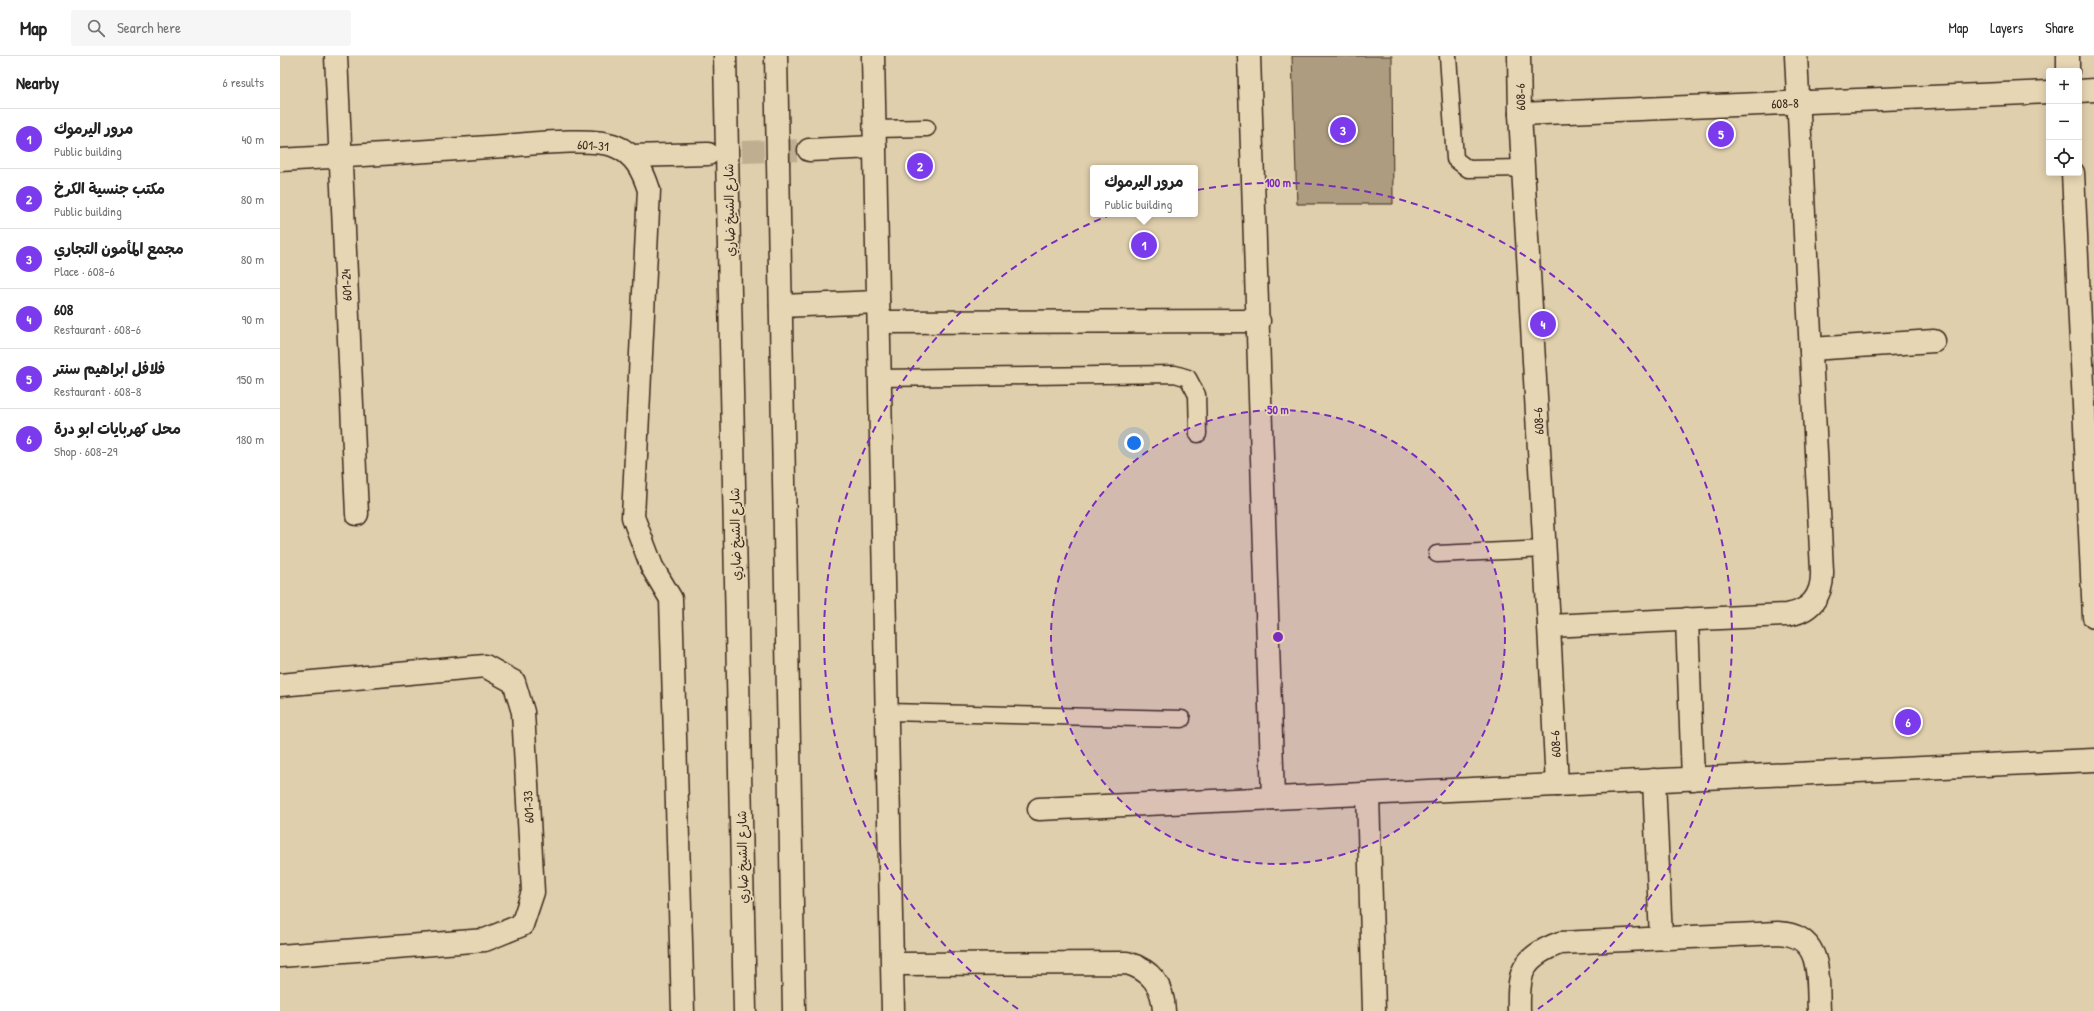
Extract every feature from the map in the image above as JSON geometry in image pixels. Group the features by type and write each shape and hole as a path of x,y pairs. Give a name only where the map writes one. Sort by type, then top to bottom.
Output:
{"street":[{"name":"601-24","path":"336,56 357,514"},
{"name":"شارع الشيخ ضاري","path":"725,56 745,1011"},
{"path":"776,56 794,1011"},
{"path":"873,56 894,1011"},
{"path":"1248,56 1259,321 1273,798"},
{"name":"608-6","path":"1519,56 1520,114 1557,785"},
{"path":"1549,626 1797,614 1814,602 1820,592 1823,583 1796,56"},
{"path":"2068,56 2068,68"},
{"path":"2082,90 2094,90"},
{"name":"608-8","path":"1520,114 2046,92"},
{"path":"809,150 874,138"},
{"name":"601-31","path":"280,160 548,143 596,143 615,146 632,156 643,171 649,190 633,517 652,567 671,599 683,1011"},
{"path":"632,156 708,154"},
{"path":"2073,176 2094,618"},
{"path":"781,306 878,312 1259,321"},
{"path":"1811,349 1934,341"},
{"path":"1687,619 1693,779"},
{"name":"601-33","path":"280,685 485,666 514,682 523,712 533,892 522,925 485,940 280,956"},
{"path":"1039,809 2094,760"},
{"path":"1654,780 1661,938"},
{"path":"1368,794 1374,1011"},
{"path":"1519,1011 1518,985 1521,974 1535,956 1546,948 1560,944 1789,933 1800,938 1808,945 1814,955 1819,1011"},
{"path":"893,964 1127,963 1148,972 1156,980 1161,991 1164,1011"}],"lane":[{"path":"1448,56 1455,159 1468,169 1524,168"},
{"path":"874,138 927,128"},
{"path":"880,378 1175,374 1188,378 1197,395 1198,434"},
{"path":"1437,554 1545,549"},
{"path":"887,712 1182,719"}],"building":[{"path":"1292,56 1392,56 1393,204 1297,204"}],"tunnel":[{"path":"709,153 809,150"}],"place":[{"name":"مجمع المأمون التجاري","path":"1343,130"},
{"name":"فلافل ابراهيم سنتر","path":"1721,134"},
{"name":"مكتب جنسية الكرخ","path":"920,166"},
{"name":"مرور اليرموك","path":"1144,245"},
{"name":"608","path":"1543,324"},
{"name":"محل كهربايات ابو درة","path":"1908,722"}]}
